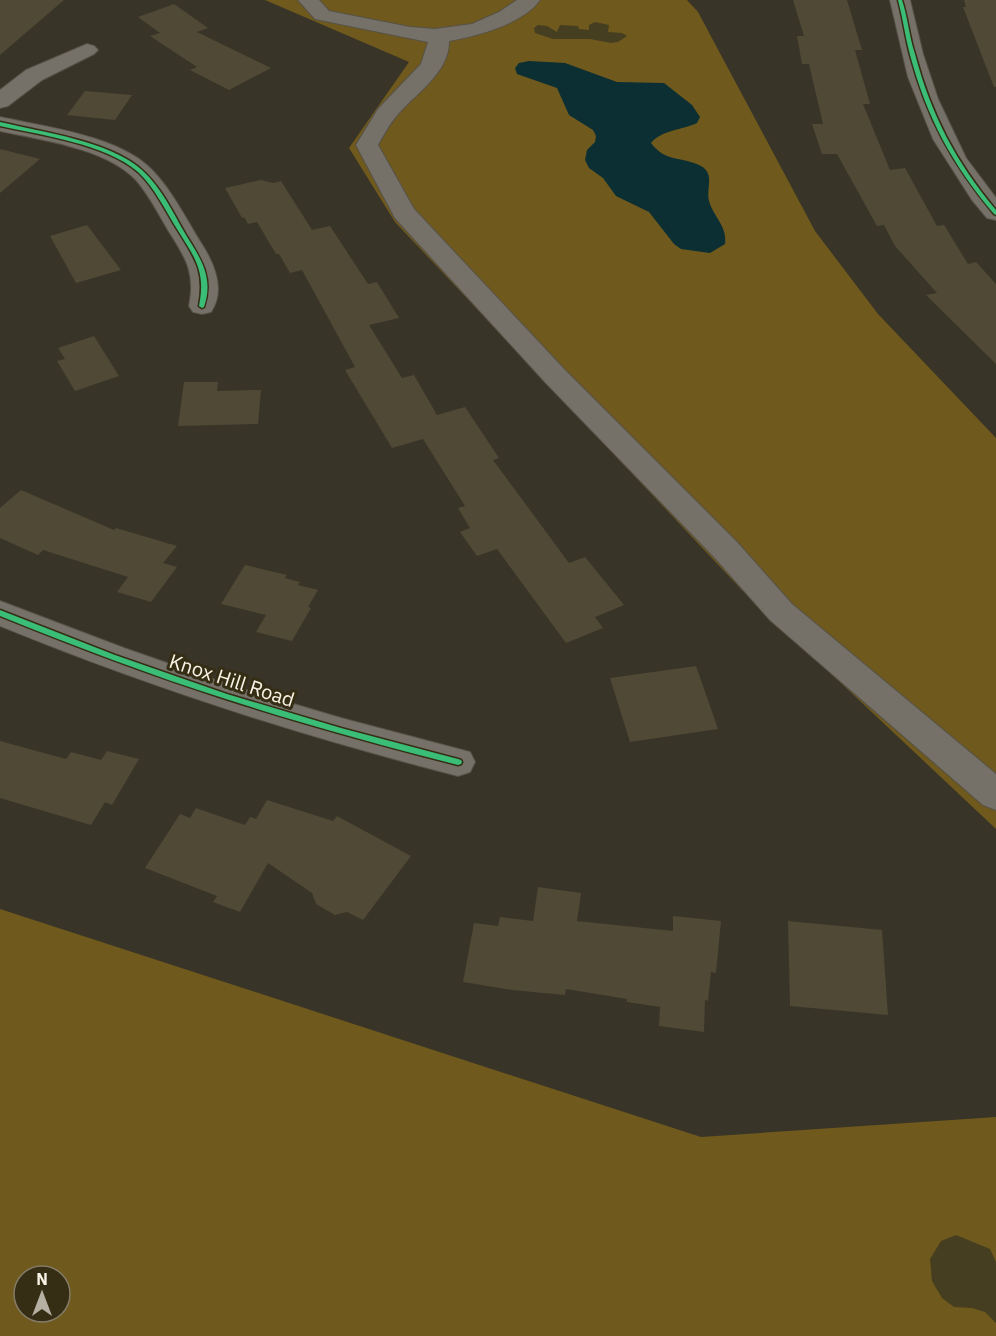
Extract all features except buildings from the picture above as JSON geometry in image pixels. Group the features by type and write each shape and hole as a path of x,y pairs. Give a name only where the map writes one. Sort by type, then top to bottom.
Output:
{"street":[{"path":"308,0 322,15 420,35 459,33 495,23 530,0"},
{"path":"900,0 906,34 932,116 946,145 996,213"},
{"path":"439,35 440,45 436,59 393,105 368,145 375,163 404,213 555,376 726,550 782,612 996,795"},
{"path":"0,101 34,75 87,51"},
{"path":"0,124 76,142 113,155 139,170 159,196 200,262 207,285 202,306"},
{"name":"Knox Hill Road","path":"0,613 167,677 242,702 458,762"}],"shaded area":[{"path":"265,0 687,0 698,12 815,231 878,314 996,438 996,829 740,588 395,222 349,148 409,62"},
{"path":"0,909 701,1137 996,1117 996,1336 0,1336"}],"sand":[{"path":"595,22 609,25 608,32 622,33 627,36 618,42 611,43 590,39 553,39 535,33 534,28 538,25 547,26 557,32 560,25 578,26 579,29 589,30 589,25"},
{"path":"956,1235 990,1249 996,1262 996,1323 985,1312 972,1308 954,1307 942,1298 932,1281 930,1259 941,1241"}],"water":[{"path":"529,61 565,63 617,82 664,83 692,105 700,117 697,123 660,135 651,143 662,154 694,163 708,173 709,201 724,232 725,244 710,253 681,249 674,244 649,212 616,196 603,178 589,168 585,160 587,150 595,142 596,136 593,130 569,115 557,88 517,74 515,68 519,63"}],"cycle path":[{"path":"900,0 919,77 944,139 967,176 996,213"},
{"path":"0,124 92,146 126,161 139,170 157,192 199,260 205,285 202,306"},
{"path":"0,613 112,657 284,715 458,762"}]}
